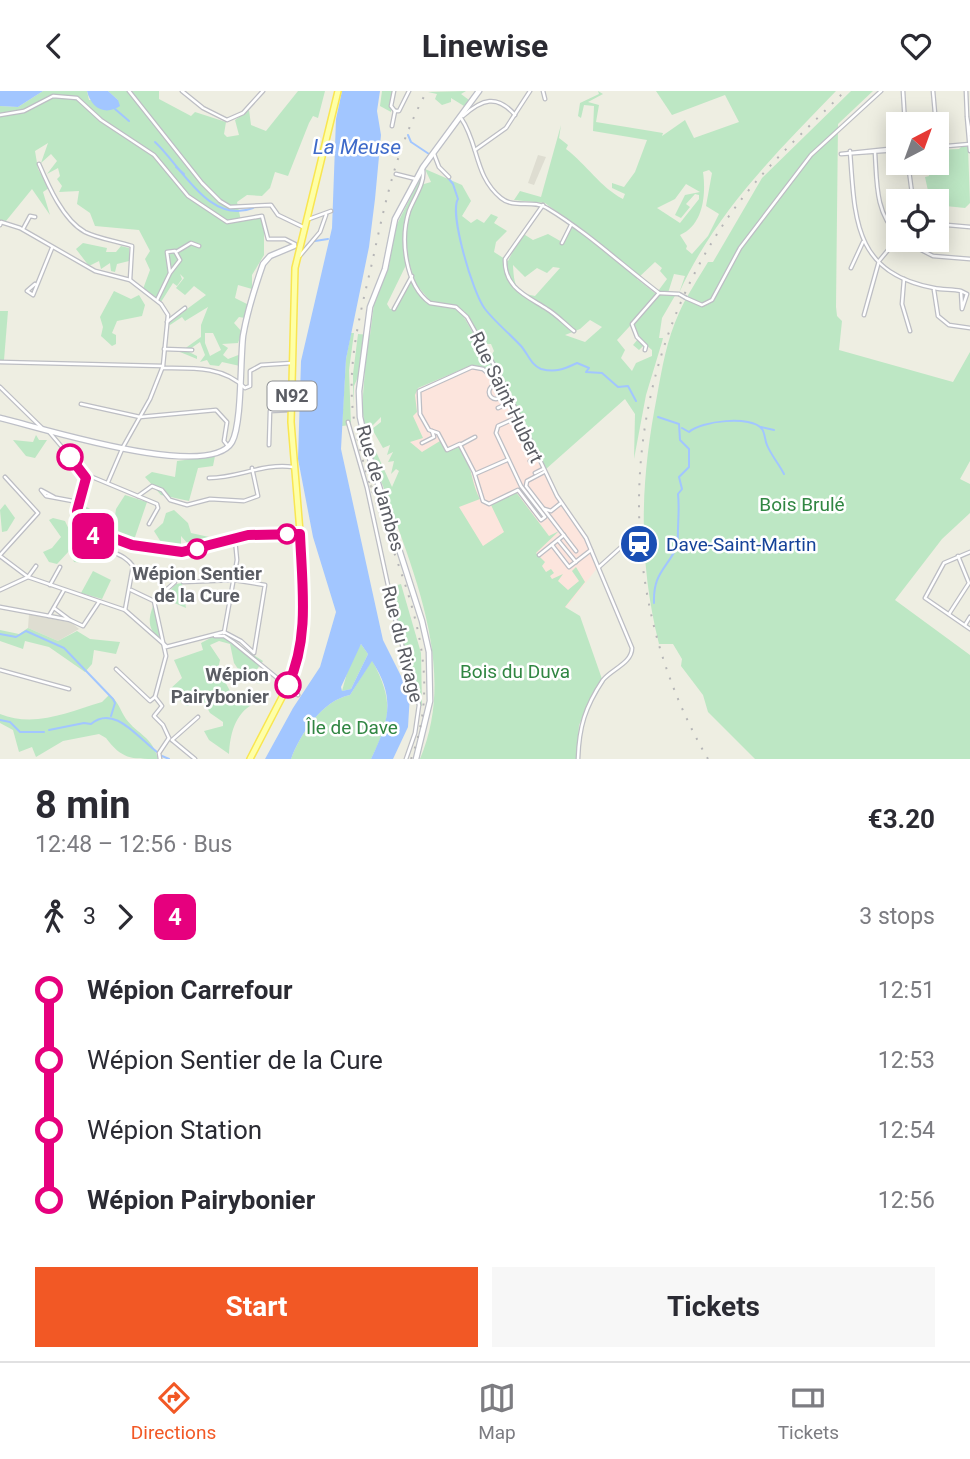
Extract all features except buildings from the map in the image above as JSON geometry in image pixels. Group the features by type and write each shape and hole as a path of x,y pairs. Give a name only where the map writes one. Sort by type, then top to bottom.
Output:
{"main road":[{"name":"N92","path":"250,759 288,684 303,632 300,534 293,467 291,410 296,246 338,91"},
{"name":"Rue de Jambes","path":"416,759 429,712 429,652 422,621 372,486 359,391 370,307 385,269 392,229 423,167 479,91"},
{"path":"0,418 180,458 219,453 228,446 237,429 238,380 244,334 263,264 270,256 296,246"}],"street":[{"path":"129,91 209,190 230,207 271,205 278,215 303,227"},
{"path":"182,91 204,108 227,120 243,113 263,91"},
{"path":"392,126 395,111 391,106 394,91"},
{"path":"395,111 399,111 409,91"},
{"path":"475,150 506,128 530,91"},
{"path":"543,91 545,99"},
{"path":"515,115 501,101 494,100 482,101 460,117 472,133 478,168 501,198 510,203 543,205 659,293 679,294 702,305 712,300 740,248 811,155 880,91"},
{"path":"903,91 904,112"},
{"path":"933,91 934,112"},
{"path":"966,91 970,151"},
{"path":"0,115 24,111 53,96 77,98 101,120 154,155 197,203 228,222 262,216 268,239 285,239 296,246"},
{"path":"949,146 970,144"},
{"path":"886,150 850,153 857,224 863,242 879,261 904,279 934,288 961,291 967,294 962,310 959,307 961,291"},
{"path":"875,151 879,204 886,220"},
{"path":"433,152 439,167 449,177"},
{"path":"39,164 63,209 76,225 85,232 132,246 130,280"},
{"name":"Rue Saint-Hubert","path":"423,167 424,175 409,211 405,237 412,276 418,292 427,301 464,312 501,378 503,388 543,470 592,550 632,653 602,682 583,717 578,759"},
{"path":"396,174 416,179"},
{"path":"543,205 505,259 509,280 522,295 548,310 574,331"},
{"path":"305,220 326,215 331,211"},
{"path":"296,258 320,232 326,215"},
{"path":"23,229 30,216 35,217"},
{"path":"0,223 23,229 51,248 95,271 130,280 166,310 162,367 140,417 122,447 108,482"},
{"path":"562,243 571,225"},
{"path":"949,225 970,227"},
{"path":"189,237 191,243"},
{"path":"851,268 863,242"},
{"path":"191,243 199,246"},
{"path":"170,273 167,252 176,252 191,243"},
{"path":"35,284 51,248"},
{"path":"157,300 170,273 180,260 176,252"},
{"path":"864,315 879,261 887,252"},
{"path":"925,252 933,256 970,259"},
{"path":"394,309 412,276"},
{"path":"904,279 902,304 910,331"},
{"path":"934,288 938,316 949,325 969,329"},
{"path":"645,350 646,346 637,337 632,324 659,293"},
{"path":"167,322 185,309"},
{"path":"164,349 177,347 190,352 192,349"},
{"path":"0,362 217,370 248,388 250,371 256,366 294,363"},
{"path":"422,443 434,437 420,414 417,397 422,389 472,367 483,369 496,380 501,378"},
{"path":"0,387 42,428"},
{"path":"8,395 10,389"},
{"path":"498,408 511,402"},
{"path":"81,404 140,417 216,410 227,422 224,441 228,446"},
{"path":"26,412 28,406"},
{"path":"269,445 270,411 291,410"},
{"path":"518,417 496,430 520,484 544,509 576,551"},
{"name":"Rue du Rivage","path":"348,422 372,486 397,627 420,708 406,759"},
{"path":"49,430 85,474 157,504 149,524"},
{"path":"432,431 438,433 447,450 475,437"},
{"path":"460,444 486,503 525,488"},
{"path":"530,461 537,456"},
{"path":"475,474 509,460"},
{"path":"209,478 231,478 252,468 293,467"},
{"path":"138,496 152,486 162,491 170,500 187,505 210,499 244,501 258,496 252,468"},
{"path":"520,484 543,470"},
{"path":"535,473 543,470"},
{"path":"85,474 86,483 78,502 79,517 102,547 123,556 132,564 134,574 124,610"},
{"path":"5,477 38,513 0,555 28,577 124,610 166,646"},
{"path":"518,490 541,520 545,517 525,488 526,482"},
{"path":"54,497 78,502"},
{"path":"544,509 551,510 561,503"},
{"path":"599,566 640,530"},
{"path":"97,539 108,536 132,545 182,552 248,535 300,534"},
{"path":"539,555 564,535"},
{"path":"224,632 237,559 235,539"},
{"path":"558,540 576,562"},
{"path":"552,545 569,567 592,550"},
{"path":"970,552 944,563 925,598 970,629"},
{"path":"949,614 970,583 958,557"},
{"path":"0,590 28,577 36,566"},
{"path":"50,585 60,567"},
{"path":"166,646 224,632 241,641 254,653 265,585 234,580 183,582"},
{"path":"154,601 175,582"},
{"path":"49,616 64,590"},
{"path":"130,590 154,601"},
{"path":"116,669 150,701 155,697 164,670 166,646 154,601"},
{"path":"54,608 83,626 99,602"},
{"path":"0,607 70,620"},
{"path":"965,625 970,617"},
{"path":"212,636 224,636 233,642 269,668 298,695"},
{"path":"0,670 69,689"},
{"path":"288,684 299,687"},
{"path":"155,697 162,706 154,716 163,725 170,739 195,759"},
{"path":"160,759 159,753 170,739 198,717"}],"shaded area":[{"path":"538,155 546,157 534,185 528,183"},
{"path":"489,359 555,497 579,529 598,567 566,608 490,568 410,442 406,394"},
{"path":"29,614 72,623 79,629 58,641 28,628"}],"green space":[{"path":"43,91 87,91 89,100 118,100 108,91 159,91 159,99 191,116 195,112 226,122 224,134 227,137 239,135 235,120 249,110 251,125 266,131 298,91 325,91 318,118 313,116 309,123 288,176 275,172 270,188 262,196 247,195 237,202 241,221 259,217 264,222 264,255 252,275 252,289 238,285 235,298 249,305 245,318 239,317 234,323 242,332 238,343 222,344 228,348 223,355 228,359 241,354 240,366 222,362 219,366 210,365 207,360 200,362 205,355 200,342 187,351 197,356 197,359 180,352 201,337 201,325 208,307 185,321 182,317 170,325 168,323 206,295 194,286 185,295 176,288 184,278 180,274 182,279 177,286 173,283 161,302 143,289 150,270 145,259 150,251 139,230 95,226 90,213 77,204 79,191 59,192 62,186 57,179 60,176 58,168 47,174 57,161 51,154 41,163 48,143 35,151 38,169 49,188 43,192 50,215 32,189 6,221 0,220 0,106 18,107","holes":["205,333 213,333 221,350 210,356 205,343"]},
{"path":"382,91 393,91 391,112 380,106"},
{"path":"466,91 461,94 469,100 464,106 451,98 451,102 442,105 435,99 437,94 428,92"},
{"name":"Bois du Duva","path":"598,91 603,94 588,102 599,105 596,122 663,133 662,136 685,120 694,138 739,122 725,95 672,115 656,91 836,91 748,185 710,236 679,293 685,276 674,274 668,293 676,294 662,318 659,338 663,338 646,395 634,459 635,414 625,399 546,469 491,356 494,351 491,344 484,344 464,311 431,302 415,283 407,256 407,263 387,304 390,309 393,309 412,279 427,301 461,312 498,376 472,365 418,388 415,395 417,412 413,416 423,438 410,442 422,452 440,441 446,452 459,447 467,461 480,499 459,507 483,546 504,532 491,505 516,492 549,536 559,531 536,553 545,562 542,566 546,572 551,569 554,573 550,576 552,579 563,574 558,581 568,590 579,581 572,571 576,567 585,582 565,607 580,616 602,679 579,725 577,759 420,759 430,726 434,693 433,659 419,591 367,441 363,409 365,369 361,370 354,386 353,405 353,374 358,334 370,335 374,304 389,266 394,230 421,177 424,184 431,182 425,169 462,185 471,201 462,216 471,223 477,219 484,223 491,214 498,217 494,223 507,231 496,242 494,252 508,261 522,233 533,240 548,234 562,242 573,224 545,203 514,200 520,191 541,197 561,125 559,138 568,145 566,149 607,188 623,199 625,194 612,188 612,183 624,187 635,172 647,140 593,131 594,106 584,105 581,118 578,116 580,103 599,94","holes":["709,170 712,173 706,206 719,214 708,236 692,254 686,249 687,246 680,235 694,224 702,208 703,172","686,184 700,192 685,195 675,215 681,218 690,207 686,204 695,194 699,195 699,199 680,223 657,208 675,199","655,262 662,268 660,271 667,279 656,294 637,279","513,265 525,277 537,268 547,273 553,267 560,268 535,296 523,293 517,287","641,314 632,324 638,339 633,345 639,350 645,344 652,350 652,356 636,363 632,371 621,358 625,350 617,340","590,320 602,327 585,342 565,335 580,329","381,417 381,422 372,429 383,448 390,445 387,455 393,452 388,462 394,461 391,474 396,469 399,471 392,487 373,445 369,429"]},
{"name":"Bois Brulé","path":"851,91 873,91 838,124 836,307 837,316 842,321 839,350 953,382 970,352 970,461 960,479 970,484 970,513 942,539 895,600 970,655 970,759 755,759 708,712 703,695 681,666 682,659 673,644 659,644 652,613 647,582 644,521 647,459 665,354 675,323 708,262 713,262 762,178"},
{"path":"968,146 970,203 965,208 949,206 949,189 928,189 925,177 949,175 949,149"},
{"path":"83,243 107,248 106,252 116,252 121,246 129,248 129,261 117,264 115,272 111,271 110,263 101,269 99,261 89,266 76,249"},
{"path":"114,291 131,299 139,295 145,305 142,316 117,321 112,333 116,335 116,344 112,346 101,336 103,327 100,317"},
{"path":"0,311 8,311 4,360 0,360"},
{"path":"351,333 354,333 349,370 351,425 342,426 346,359"},
{"path":"36,435 39,440 47,440 35,458 26,456 13,440 33,442"},
{"path":"215,456 213,466 198,468 189,501 161,495 145,477 152,472 175,477 177,461"},
{"path":"89,477 91,481 85,506 114,523 116,509 125,495 147,502 133,543 97,533 86,522 80,511"},
{"path":"5,504 15,518 7,531 2,532 0,510"},
{"path":"174,510 188,523 191,533 209,537 188,544 181,536 181,548 164,547 154,531 163,523 166,513"},
{"path":"53,518 65,521 79,551 94,548 97,552 94,559 85,563 74,562 70,550 57,564 49,562 43,552 52,548 61,537 49,520"},
{"path":"93,571 111,580 102,599 81,593"},
{"path":"182,583 186,608 163,598 176,584"},
{"path":"401,584 421,653 422,706 418,705 387,588"},
{"path":"153,606 162,639 161,641 150,625"},
{"path":"28,628 58,641 77,631 90,639 120,642 116,654 94,650 92,664 85,672 49,647 25,641 23,649 0,641 0,630 19,634"},
{"path":"220,633 263,661 255,672 260,684 245,679 234,663 230,644 219,641 210,645 220,660 218,669 235,700 240,701 249,696 254,699 253,704 242,713 235,725 229,754 209,740 204,731 223,726 223,722 210,713 204,702 186,706 169,690 182,678 174,660 203,650 201,643"},
{"path":"361,644 368,654 351,689 342,691 350,662"},
{"name":"Île de Dave","path":"372,660 384,687 387,710 383,732 371,759 291,759 300,739 314,719 340,698 350,695"},
{"path":"109,695 117,702 126,719 152,745 158,759 140,759 122,754 99,734 63,741 36,757 32,747 19,752 13,730 0,723 0,714 26,719 51,717 102,702"}],"water":[{"path":"0,91 43,91 18,107 0,106"},
{"path":"87,91 108,91 118,100 120,106 109,110 99,109"},
{"name":"La Meuse","path":"342,91 380,91 377,111 381,135 375,199 369,247 346,359 341,449 383,640 410,694 408,727 393,759 371,759 386,721 387,710 384,687 372,661 350,695 331,704 314,719 300,739 291,759 265,759 293,708 320,667 336,612 313,537 298,459 301,361 332,228 336,119","holes":["361,644 368,654 351,689 342,691 341,687"]}],"waterway":[{"path":"115,109 129,121"},
{"path":"408,135 411,142 432,156"},
{"path":"155,142 210,201 237,211 253,208"},
{"path":"436,163 453,184 458,199 456,207 459,236 474,287 489,314 541,369 564,369 577,363 589,368 586,372 602,373 618,387 628,386 636,401"},
{"path":"176,167 184,174"},
{"path":"315,241 328,239"},
{"path":"654,603 658,578 678,545 678,494 682,489 679,477 689,467 689,449 680,440 679,424 658,417"},
{"path":"682,428 689,432 704,425 726,421 756,425 762,429 766,443 784,474"},
{"path":"761,427 774,430"},
{"path":"0,634 16,637 26,631 64,648 113,699 115,703 111,716"},
{"path":"49,730 91,724 108,718 125,725 157,752"},
{"path":"0,720 10,722 20,732 44,732"},
{"path":"162,756 169,759"}],"railway":[{"path":"411,759 422,716 424,675 418,634 408,593 366,472 353,409 352,367 358,325 387,196 400,153 427,91"},
{"path":"708,759 676,694 654,625 642,555 639,485 647,414 665,345 692,279 729,216 770,166 845,91"}],"bus line":[{"name":"4","path":"70,457 86,478 77,511 91,535 97,539 108,536 132,545 182,552 248,535 300,534 303,632 297,663 288,685"}],"place":[{"name":"Dave-Saint-Martin","path":"639,544"},
{"name":"Wépion Sentier de la Cure","path":"197,549"},
{"name":"Wépion Pairybonier","path":"288,685"}]}
